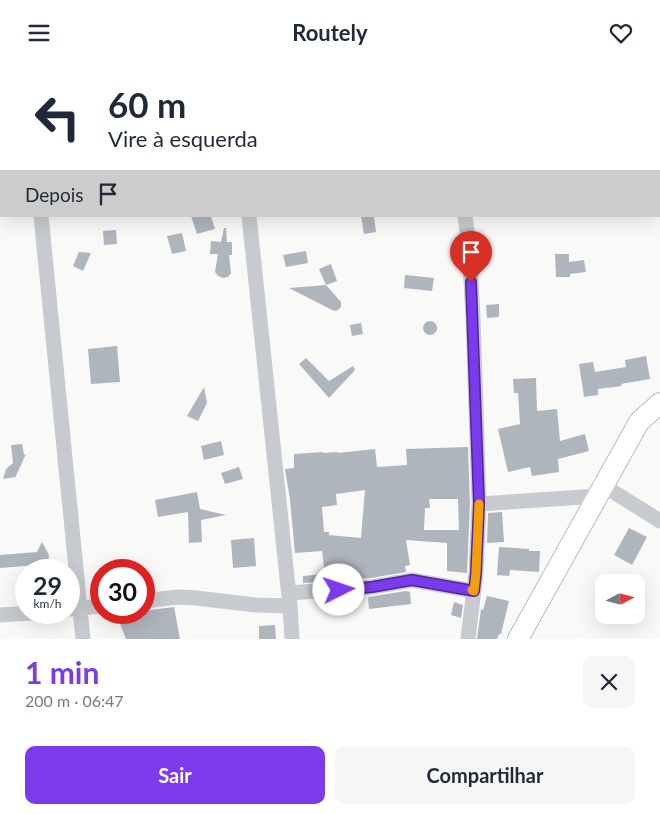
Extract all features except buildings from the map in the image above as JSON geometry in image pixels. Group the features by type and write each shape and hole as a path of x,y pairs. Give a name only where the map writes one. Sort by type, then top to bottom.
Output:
{"main road":[{"path":"518,639 639,422 660,403"}],"street":[{"path":"41,217 70,559"},
{"path":"249,217 290,600 292,639"},
{"path":"465,217 469,247 473,317 479,504 476,573 468,639"},
{"path":"479,504 601,491 660,521"},
{"path":"155,600 178,597 256,605 412,580 474,591"},
{"path":"0,615 15,614"},
{"path":"79,624 83,639"}],"slow traffic":[{"path":"472,590 474,591 476,573 479,504"}],"route":[{"path":"339,590 372,587 412,580 474,591 479,504 471,282"}]}
